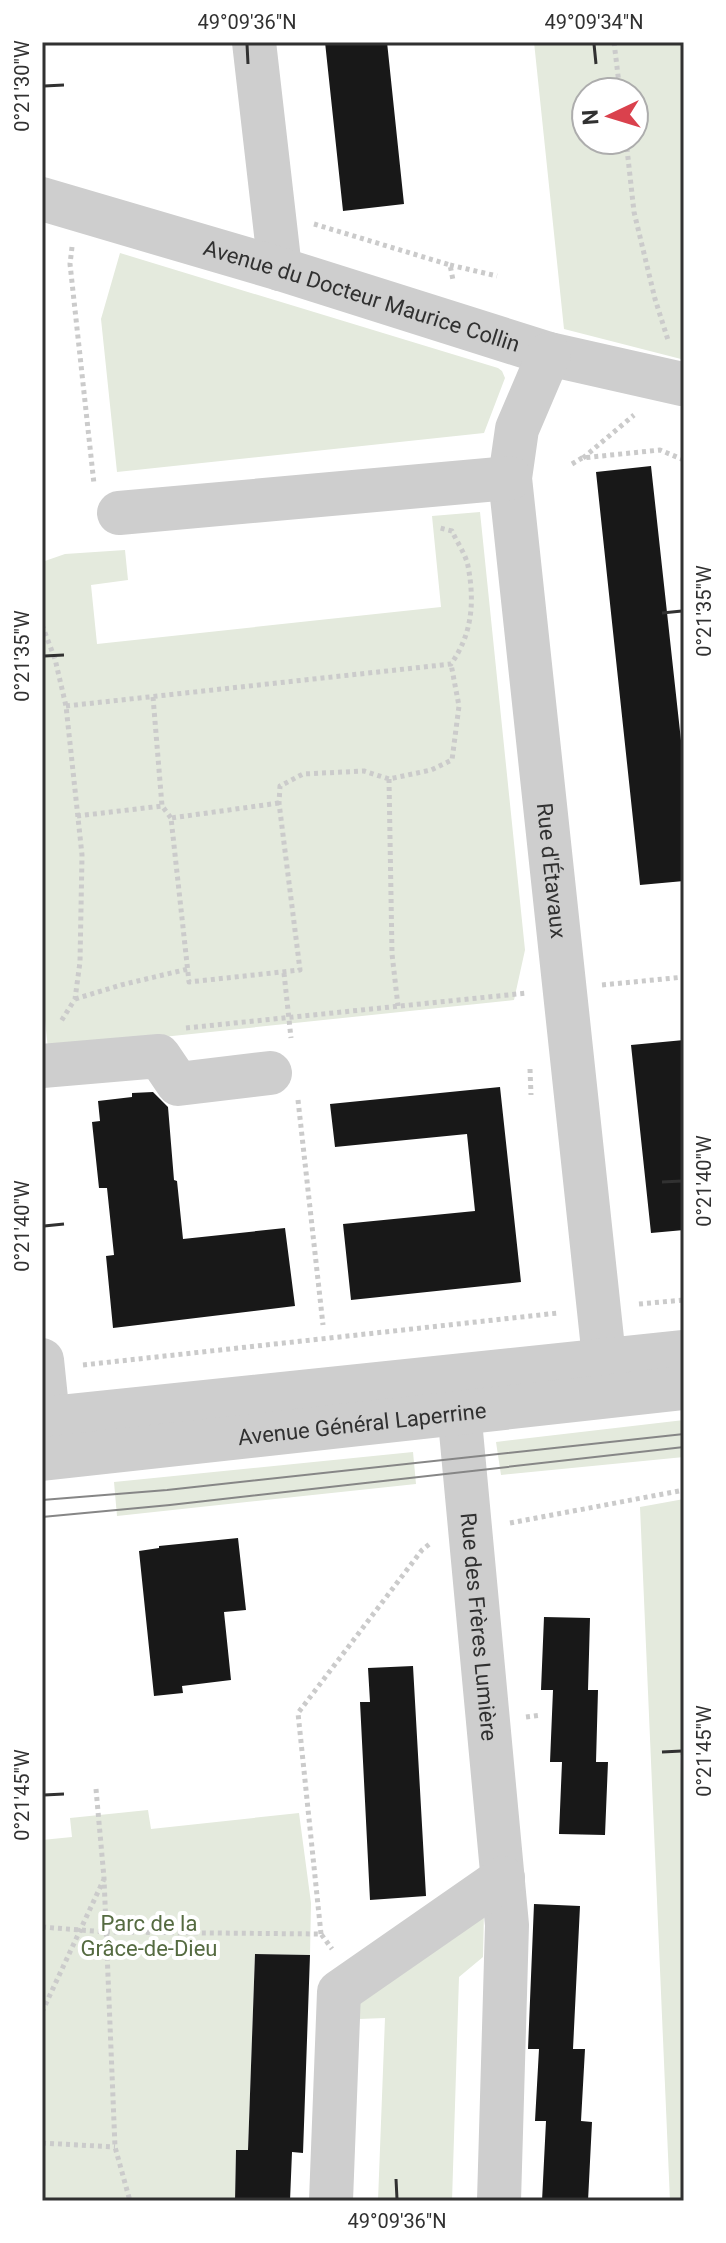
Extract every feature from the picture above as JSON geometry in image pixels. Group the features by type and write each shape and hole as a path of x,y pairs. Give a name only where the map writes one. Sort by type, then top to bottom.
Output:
{"street":[{"path":"254,42 280,269"},
{"name":"Avenue du Docteur Maurice Collin","path":"42,199 280,269 549,354 682,384"},
{"name":"Rue d'Étavaux","path":"549,354 517,429 510,478 606,1378"},
{"path":"106,498 510,478"},
{"path":"42,1066 159,1056 178,1084 286,1066"},
{"name":"Avenue Général Laperrine","path":"46,1438 606,1378 684,1352"},
{"path":"46,1438 60,1363"},
{"name":"Avenue Général Laperrine","path":"606,1378 684,1388"},
{"name":"Rue des Frères Lumière","path":"458,1395 507,1925 499,2201"},
{"path":"331,2201 339,1992 503,1878"}],"path":[{"path":"614,42 618,76"},
{"path":"628,156 634,212 655,299 682,384"},
{"path":"306,233 314,224 497,276"},
{"path":"72,243 70,264 106,498"},
{"path":"450,265 454,290"},
{"path":"572,464 643,407"},
{"path":"582,458 660,450 684,460"},
{"path":"153,697 162,806 171,818 189,982 300,970 279,803 280,786 303,774 364,771 389,779 431,770 452,760 459,706 451,664 464,646 471,617 468,564 452,531 428,523"},
{"path":"42,625 55,659 66,706 82,855 80,962 75,999 60,1024"},
{"path":"66,706 451,664"},
{"path":"389,779 392,954 398,1006"},
{"path":"171,818 279,803"},
{"path":"77,816 162,806"},
{"path":"75,999 188,969"},
{"path":"284,972 289,1018 286,1066 323,1325"},
{"path":"602,985 684,977"},
{"path":"178,1029 527,993"},
{"path":"626,1305 684,1300"},
{"path":"60,1363 566,1312"},
{"path":"497,1525 684,1490"},
{"path":"335,1953 321,1934 298,1713 422,1550 437,1538"},
{"path":"96,1789 104,1878 115,2147 130,2201"},
{"path":"42,2012 104,1878"},
{"path":"42,1927 106,1932 321,1934"},
{"path":"42,2143 115,2147"}],"green space":[{"path":"534,42 684,42 684,366 681,359 564,329"},
{"path":"120,253 498,368 505,378 484,433 117,472 101,319"},
{"path":"480,512 525,950 514,1000 48,1049 42,992 42,562 65,554 125,550 128,580 91,585 97,644 441,607 432,516"},
{"path":"684,1420 684,1457 501,1475 496,1442"},
{"path":"413,1452 416,1484 117,1516 114,1482"},
{"path":"684,1499 684,1754 680,1755 684,1855 684,2201 670,2201 640,1507"},
{"name":"Parc de la Grâce-de-Dieu","path":"148,1810 151,1829 299,1813 311,1903 310,1955 255,1954 248,2150 236,2150 235,2201 42,2201 42,1840 72,1837 70,1818"},
{"path":"484,1912 483,1957 459,1977 452,2201 378,2201 385,2018 359,2019 359,1997"}],"building":[{"path":"325,42 387,42 404,204 343,211"},
{"path":"651,466 684,768 684,881 640,885 596,472"},
{"path":"684,1040 684,1230 651,1233 631,1045"},
{"path":"500,1087 521,1282 351,1300 343,1224 475,1211 467,1134 335,1147 330,1104"},
{"path":"153,1092 168,1107 183,1239 285,1228 295,1306 113,1328 106,1256 114,1255 107,1188 99,1188 92,1122 100,1121 98,1101 132,1097 132,1093"},
{"path":"238,1538 246,1610 224,1612 231,1680 182,1686 183,1693 154,1696 139,1551"},
{"path":"544,1617 590,1618 588,1690 598,1690 596,1762 608,1762 605,1835 559,1834 562,1762 550,1762 553,1690 541,1690"},
{"path":"413,1666 426,1896 370,1900 360,1702 370,1702 368,1668"},
{"path":"534,1904 580,1906 573,2049 585,2049 581,2121 592,2122 588,2201 542,2201 546,2121 535,2121 539,2049 528,2049"},
{"path":"255,1954 310,1955 303,2153 292,2152 290,2201 235,2201 236,2150 248,2150"}],"tram line":[{"path":"42,1500 167,1490 684,1434"},
{"path":"42,1517 684,1447"}]}
